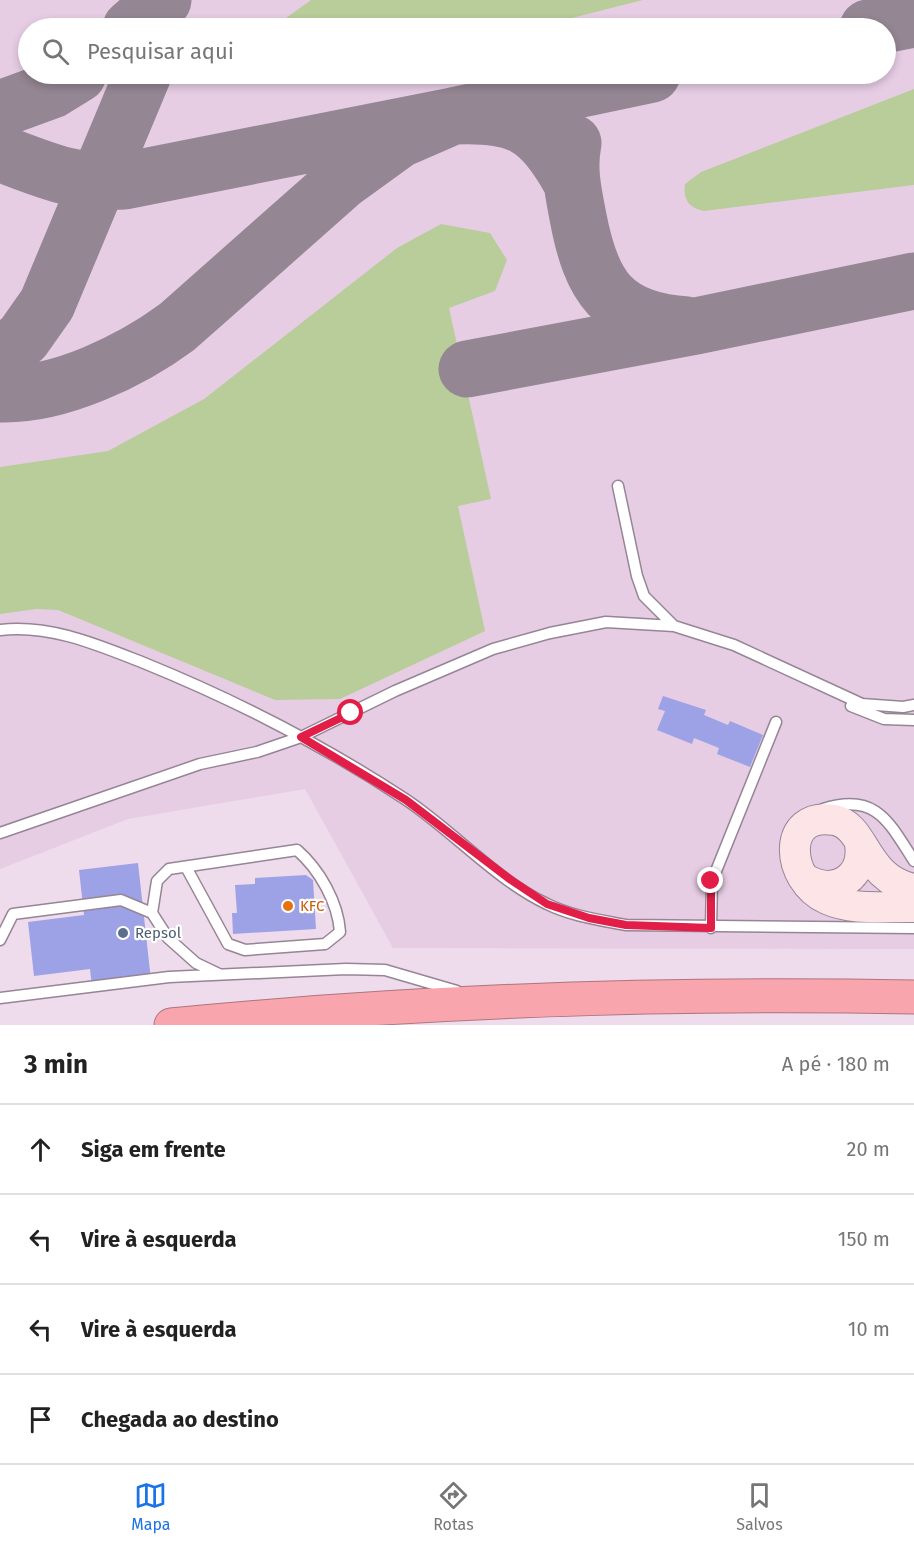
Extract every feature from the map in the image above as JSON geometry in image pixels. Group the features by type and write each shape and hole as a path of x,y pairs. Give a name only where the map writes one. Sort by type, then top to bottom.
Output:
{"highway":[{"path":"171,1025 327,1010 492,1001 914,997"}],"street":[{"path":"914,889 887,879 855,834 837,820 815,821 798,836 800,869 817,894 842,905 914,907"},
{"path":"800,869 827,887 847,881 860,865 860,844"}],"lane":[{"path":"618,486 637,576 644,596 674,626"},
{"path":"0,833 200,764 257,752 301,737 395,691 504,646 550,633 606,622 674,626 734,645 862,704 903,707 914,705"},
{"path":"0,630 24,627 71,637 208,689 301,737 406,800 511,880 547,904 589,918 626,925 711,928 914,928"},
{"path":"824,687 854,708 870,715 900,721 914,720"},
{"path":"711,928 711,881 776,722"},
{"path":"800,869 794,845 799,830 808,819 819,810 857,803 874,809 889,822 914,861"},
{"path":"152,913 157,881 169,869 297,850 312,863 339,915 340,932 325,944 245,950 228,944 186,867"},
{"path":"0,920 13,914 121,900 152,913 168,938 196,963 222,975"},
{"path":"0,940 13,914"},
{"path":"0,998 169,977 312,970 385,970 492,1001"}],"shaded area":[{"path":"0,0 914,0 914,949 393,948 305,789 128,819 0,869"}],"green space":[{"path":"311,0 643,0 572,18 286,18"},
{"path":"914,89 914,185 704,211 694,208 686,198 685,184 701,172"},
{"path":"441,224 490,233 507,260 495,291 449,308 491,499 458,506 485,631 340,699 275,700 58,610 36,609 0,614 0,467 108,451 204,399 397,248"}],"building":[{"path":"663,696 706,710 704,715 728,725 730,721 763,735 750,767 717,754 719,748 694,738 692,744 657,730 665,711 658,709"},
{"path":"138,863 151,980 92,987 90,969 34,976 28,922 84,915 79,870"},
{"path":"306,875 313,880 316,929 233,934 232,913 237,913 235,885 255,884 255,878"}],"taxiway":[{"path":"142,18 163,0"},
{"path":"896,23 914,19"},
{"path":"0,109 52,90 62,84"},
{"path":"0,357 23,338 47,304 139,84"},
{"path":"0,394 23,393 70,383 116,364 159,340 177,327 342,181 400,139 453,116 605,84"},
{"path":"0,153 75,178 124,181 453,116 475,116 510,120 524,126 548,147 571,181"},
{"path":"573,143 571,171 574,198 583,241 598,280 609,295 623,307 640,316 661,322 687,325"},
{"path":"467,369 696,326 914,281"}],"place":[{"name":"KFC","path":"288,906"},
{"name":"Repsol","path":"123,933"}],"route":[{"path":"351,713 301,737 406,800 511,880 547,904 589,918 626,925 711,928 711,881"}]}
